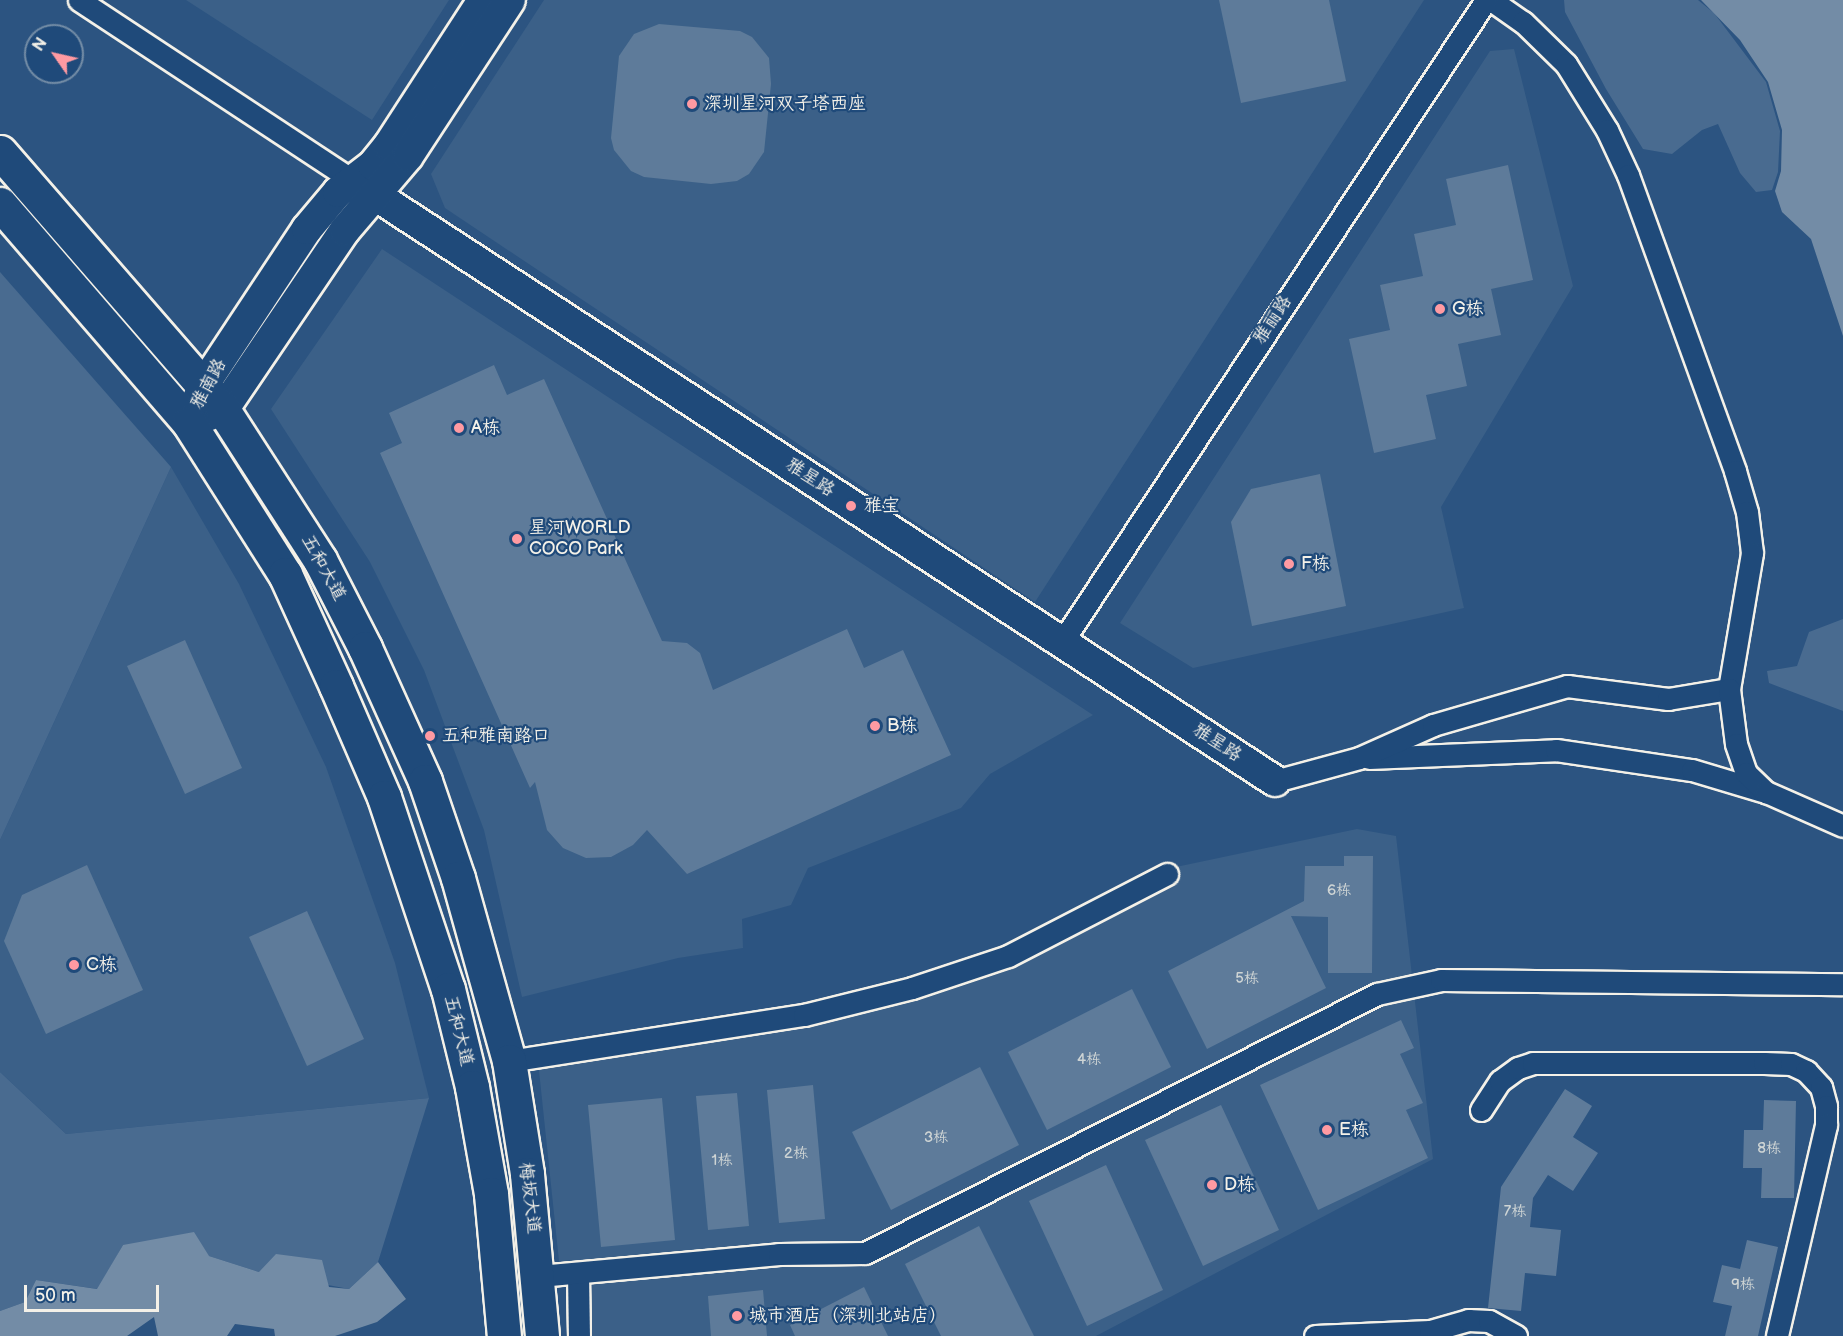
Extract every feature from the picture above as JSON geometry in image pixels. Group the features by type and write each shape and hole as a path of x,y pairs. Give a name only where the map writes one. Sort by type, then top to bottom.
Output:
{"main road":[{"name":"五和大道","path":"0,152 213,398 320,560 365,648 425,781 458,878 509,1061"},
{"name":"五和大道","path":"0,204 189,423 285,574 384,797 418,892 472,1087"},
{"name":"梅坂大道","path":"509,1061 539,1276 542,1336"},
{"name":"梅坂大道","path":"472,1087 491,1194 504,1336"}],"street":[{"path":"79,0 364,188"},
{"name":"雅南路","path":"189,423 213,398 345,230 373,165 483,0"},
{"name":"雅南路","path":"364,188 408,156 510,0"},
{"name":"雅丽路","path":"1062,642 1486,0"},
{"path":"1491,0 1523,22 1566,64 1607,130 1628,175 1735,471 1747,512 1752,553 1729,689 1736,744 1746,773 1766,792"},
{"name":"雅星路","path":"364,188 1275,781"},
{"path":"1275,781 1359,758 1433,725 1567,686 1668,699 1729,689"},
{"path":"1359,758 1556,750 1692,770 1766,792 1843,826"},
{"path":"509,1061 804,1016 912,988 1008,956 1167,874"},
{"path":"539,1276 779,1254 866,1253 1377,994 1441,980 1843,984"},
{"path":"1481,1110 1500,1081 1518,1068 1533,1063 1764,1063 1791,1064 1806,1071 1821,1087 1826,1106 1826,1125 1777,1336"},
{"path":"578,1274 579,1336"},
{"path":"1316,1336 1430,1331 1468,1320 1489,1321 1516,1336"}],"shaded area":[{"path":"186,0 449,0 372,120"},
{"path":"544,0 1424,0 1035,602 445,208 431,174"},
{"path":"1564,0 1698,0 1714,13 1766,82 1780,131 1778,172 1772,190 1756,192 1740,173 1718,124 1702,130 1672,154 1643,149 1606,89 1565,12"},
{"path":"1701,0 1843,0 1843,336 1811,239 1782,212 1775,191 1781,171 1782,130 1768,82 1740,40"},
{"path":"1514,49 1573,286 1441,507 1464,608 1193,668 1120,623 1490,51"},
{"path":"382,249 1093,715 990,774 961,808 808,868 791,905 742,919 743,948 678,958 522,997 484,830 424,670 370,562 271,409"},
{"path":"0,272 171,467 0,840"},
{"path":"171,467 239,584 326,767 395,963 429,1098 66,1134 0,1072 0,840"},
{"path":"1843,619 1843,711 1769,683 1767,671 1797,666 1809,632"},
{"path":"1357,829 1396,836 1433,1159 1096,1336 587,1336 583,1260 559,1261 538,1061 965,977 1138,875"},
{"path":"0,1072 66,1134 429,1098 378,1262 349,1289 259,1272 209,1256 123,1245 98,1289 36,1280 25,1302 0,1311"},
{"path":"194,1232 209,1256 259,1272 276,1254 322,1260 329,1287 349,1289 378,1262 406,1299 377,1322 335,1336 275,1336 274,1329 235,1324 227,1336 158,1336 154,1317 127,1336 0,1336 0,1311 25,1302 36,1280 97,1289 123,1245"}],"building":[{"path":"1219,0 1329,0 1346,81 1241,103"},
{"name":"深圳星河双子塔西座","path":"659,24 740,31 752,37 769,58 771,84 764,152 749,174 737,181 711,184 644,177 631,171 614,150 611,138 619,56 634,34"},
{"name":"G栋","path":"1508,165 1533,280 1491,289 1501,335 1458,344 1467,386 1426,395 1436,439 1374,453 1349,339 1390,330 1380,285 1423,276 1414,234 1456,225 1446,179"},
{"name":"星河WORLD COCO Park","path":"494,365 507,395 544,379 662,641 687,643 700,653 713,690 847,629 864,668 903,650 951,755 687,874 647,830 633,845 611,857 586,858 563,848 547,830 535,782 530,788 380,453 402,443 389,413"},
{"name":"F栋","path":"1320,474 1346,606 1252,626 1231,522 1251,489"},
{"path":"185,640 242,768 185,794 127,666"},
{"path":"1344,856 1373,856 1372,973 1328,973 1328,917 1291,916 1326,988 1207,1049 1168,971 1304,901 1305,866 1344,866"},
{"name":"C栋","path":"87,865 143,990 46,1034 4,941 22,895"},
{"path":"307,911 364,1039 307,1066 249,937"},
{"path":"1132,989 1171,1067 1047,1130 1008,1052"},
{"name":"E栋","path":"1401,1020 1414,1048 1400,1054 1423,1103 1406,1110 1428,1158 1318,1210 1260,1085"},
{"path":"980,1067 1019,1145 891,1210 852,1132"},
{"path":"813,1085 825,1219 779,1223 767,1090"},
{"path":"1565,1089 1592,1106 1573,1137 1598,1153 1573,1191 1548,1175 1533,1198 1530,1227 1561,1230 1556,1276 1525,1273 1521,1311 1488,1308 1501,1187"},
{"path":"737,1093 749,1226 708,1230 696,1096"},
{"path":"662,1098 675,1240 601,1247 588,1105"},
{"path":"1764,1100 1796,1101 1794,1198 1761,1198 1762,1168 1743,1168 1744,1130 1763,1130"},
{"name":"D栋","path":"1221,1105 1279,1230 1203,1266 1145,1140"},
{"path":"1106,1165 1163,1290 1087,1326 1029,1201"},
{"path":"979,1226 1034,1336 941,1336 905,1264"},
{"path":"1747,1240 1778,1247 1758,1336 1725,1336 1732,1306 1713,1302 1722,1265 1740,1269"},
{"path":"864,1287 888,1336 795,1336 790,1325"},
{"name":"城市酒店（深圳北站店）","path":"763,1290 767,1336 711,1336 708,1296"}],"place":[{"name":"深圳星河双子塔西座","path":"692,104"},
{"name":"G栋","path":"1440,309"},
{"name":"A栋","path":"459,428"},
{"name":"雅宝","path":"851,506"},
{"name":"星河WORLD COCO Park","path":"517,539"},
{"name":"F栋","path":"1289,564"},
{"name":"B栋","path":"875,726"},
{"name":"五和雅南路口","path":"430,736"},
{"name":"C栋","path":"74,965"},
{"name":"E栋","path":"1327,1130"},
{"name":"D栋","path":"1212,1185"},
{"name":"城市酒店（深圳北站店）","path":"737,1316"}]}
